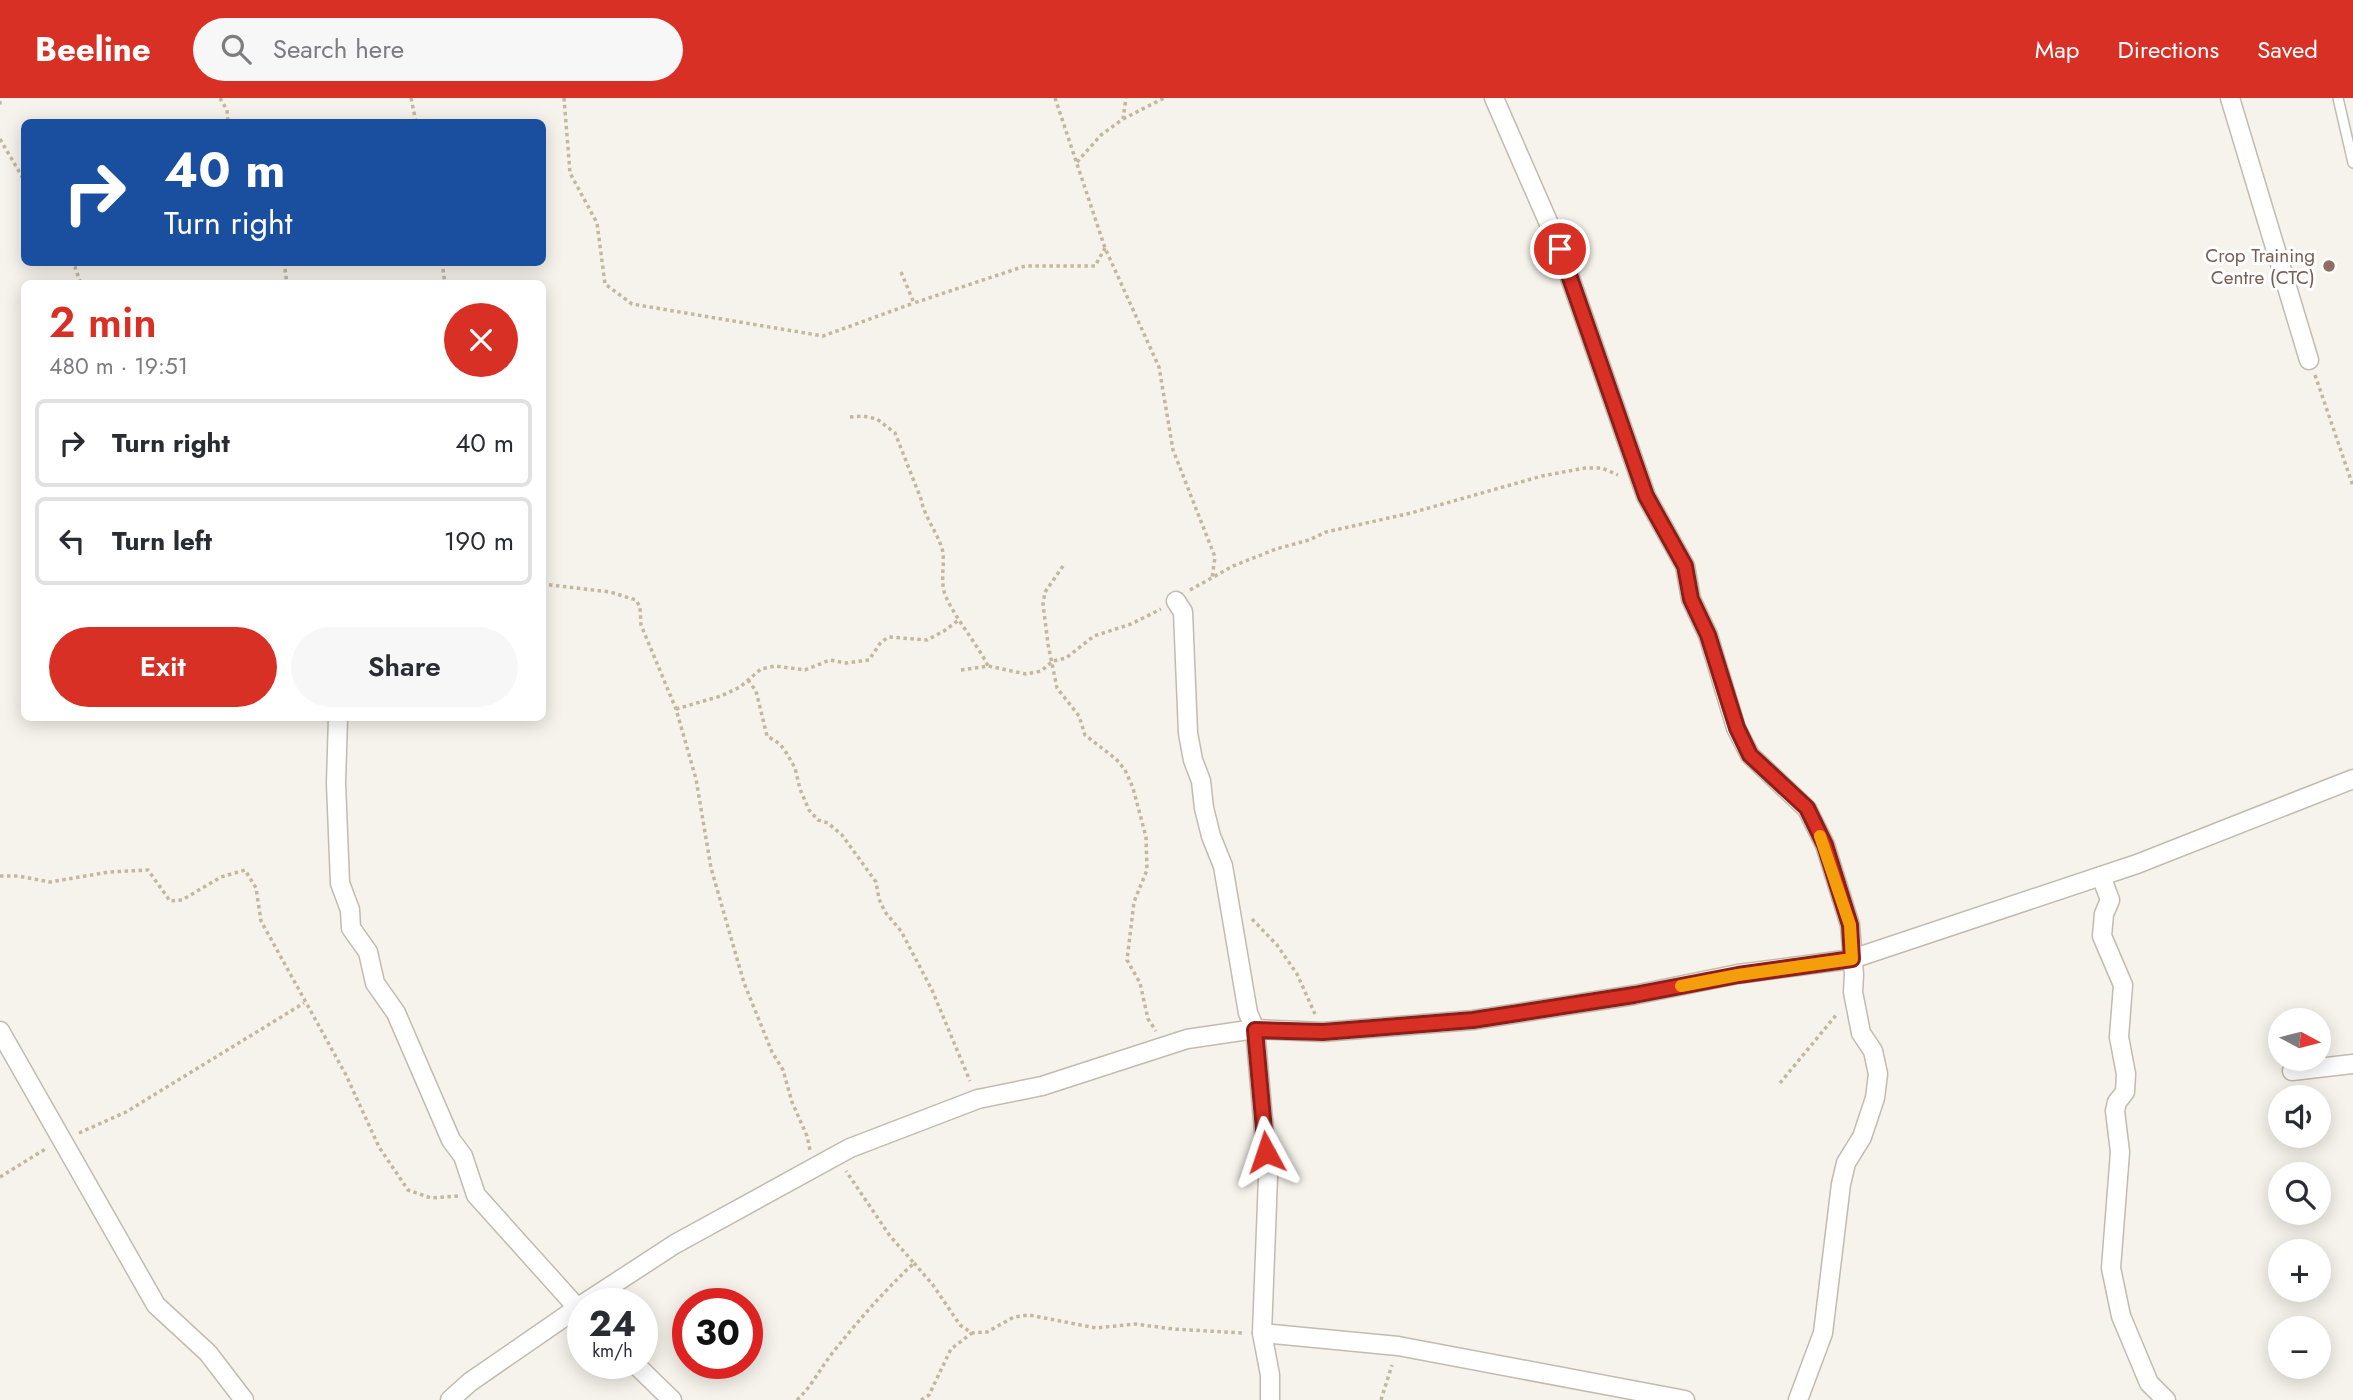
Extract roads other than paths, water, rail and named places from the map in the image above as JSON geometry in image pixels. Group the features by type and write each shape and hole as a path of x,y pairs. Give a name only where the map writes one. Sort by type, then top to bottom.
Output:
{"street":[{"path":"1494,98 1560,249 1642,485 1685,566 1691,599 1708,635 1737,728 1750,755 1807,808 1825,845 1850,925 1853,992 1861,1033 1873,1051 1878,1074 1875,1098 1862,1137 1846,1163 1841,1184 1823,1333 1798,1400"},
{"path":"2230,98 2309,360"},
{"path":"1176,601 1183,612 1185,694 1193,760 1201,781 1211,836 1223,866 1248,1013 1255,1030 1268,1177 1262,1333 1270,1375 1270,1400"},
{"path":"338,721 336,783 340,883 350,910 351,928 368,953 375,983 396,1013 451,1140 466,1162 476,1195 567,1293"},
{"path":"610,1288 675,1244 850,1148 978,1099 1042,1086 1187,1039 1255,1030 1323,1032 1473,1020 1634,995 1738,975 1852,959 2150,859 2353,779"},
{"path":"2101,876 2110,900 2104,914 2102,936 2123,985 2119,1037 2126,1074 2125,1092 2117,1102 2115,1111 2120,1152 2111,1268 2121,1316 2149,1383 2166,1400"},
{"path":"0,1031 156,1305 208,1353 244,1400"},
{"path":"2331,1067 2353,1064"},
{"path":"450,1400 470,1382 567,1317"},
{"path":"1262,1333 1398,1346 1685,1400"},
{"path":"650,1379 672,1400"}],"lane":[{"path":"2338,98 2353,163"}],"place":[{"name":"Crop Training Centre (CTC)","path":"2329,266"}]}
